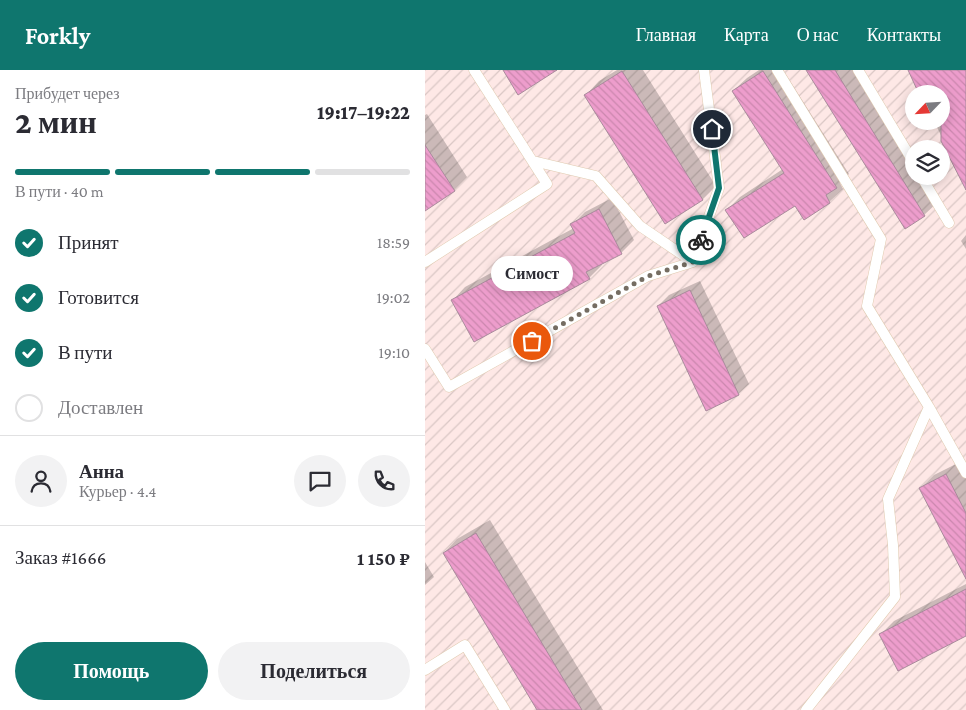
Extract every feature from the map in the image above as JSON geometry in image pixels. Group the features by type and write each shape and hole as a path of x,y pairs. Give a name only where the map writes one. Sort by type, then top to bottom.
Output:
{"lane":[{"path":"425,262 547,184 474,70"},
{"path":"693,262 719,188 705,70"},
{"path":"777,70 881,239 867,306 929,407 966,473"},
{"path":"858,70 905,148"},
{"path":"533,161 596,176 641,226 693,262"},
{"path":"926,185 949,223"},
{"path":"425,349 449,388 648,276 693,262"},
{"path":"805,710 895,596 893,545 888,499 929,407"},
{"path":"425,670 465,645 505,710"}],"shaded area":[{"path":"425,70 966,70 966,710 425,710"}],"building":[{"path":"503,70 557,70 518,95"},
{"path":"806,70 835,70 925,216 905,229"},
{"path":"908,70 966,70 966,190 950,159 950,140 941,140 941,130 950,130 950,85 915,85"},
{"path":"622,71 703,200 665,224 584,95"},
{"path":"763,71 837,188 826,195 830,203 804,220 795,206 744,238 725,210 784,173 732,91"},
{"path":"425,145 455,191 425,211"},
{"path":"599,209 622,254 586,272 590,279 474,342 451,300 575,233 570,224"},
{"path":"690,290 739,395 706,411 657,306"},
{"path":"946,474 966,513 966,579 919,488"},
{"path":"476,533 582,710 537,710 443,553"},
{"path":"966,589 966,636 898,671 879,634"}],"way so far":[{"path":"532,341 648,276 693,262 701,240"}],"place":[{"name":"Симост","path":"532,341"}],"route":[{"path":"701,240 719,188 712,129"}]}
